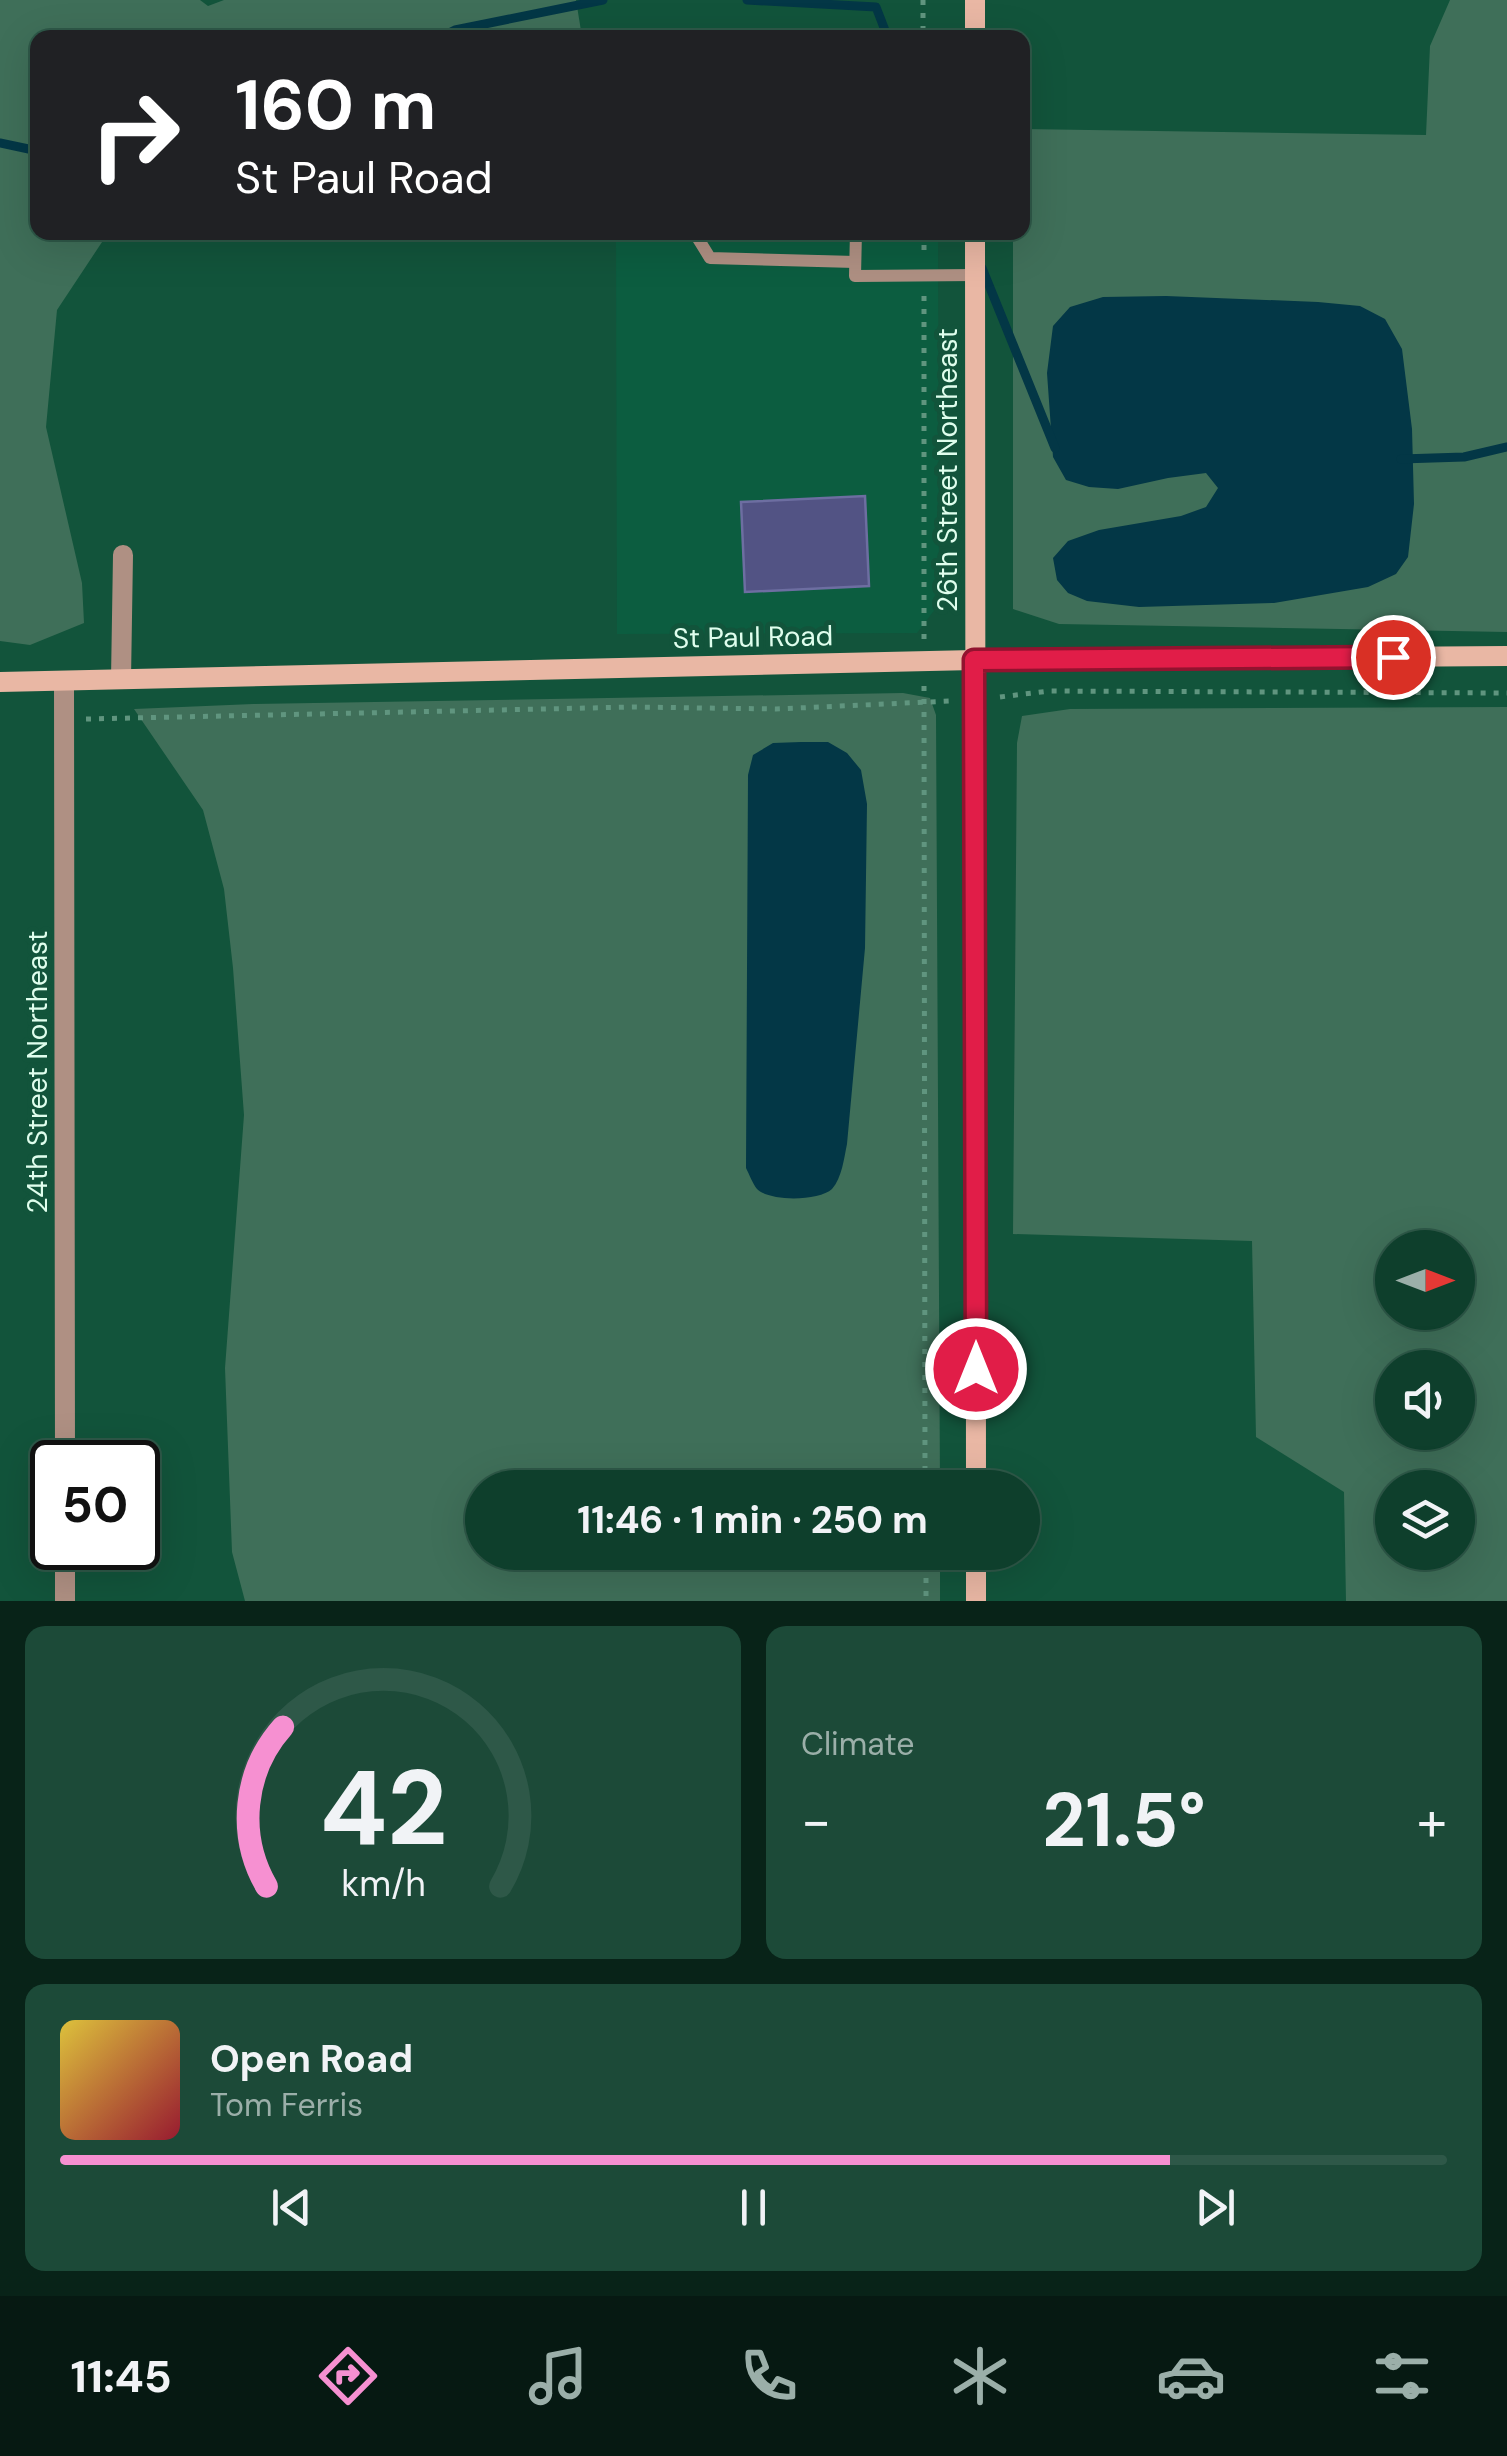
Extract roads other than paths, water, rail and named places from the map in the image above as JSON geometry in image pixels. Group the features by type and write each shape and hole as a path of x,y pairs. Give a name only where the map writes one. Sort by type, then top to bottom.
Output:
{"street":[{"path":"975,0 975,30"},
{"name":"26th Street Northeast","path":"975,240 976,1470"},
{"path":"121,680 122,555"},
{"name":"St Paul Road","path":"0,682 974,660 1507,656"},
{"name":"24th Street Northeast","path":"64,681 64,1440"},
{"path":"65,1570 65,1601"},
{"path":"976,1570 976,1601"}],"lane":[{"path":"699,240 710,258 856,262"},
{"path":"856,240 856,276 975,275"}],"water":[{"path":"1166,296 1360,306 1385,319 1402,349 1412,429 1414,504 1408,557 1396,574 1368,587 1274,603 1139,607 1087,601 1068,593 1057,580 1053,558 1068,541 1099,530 1181,516 1206,507 1218,488 1206,473 1118,489 1089,487 1066,480 1053,457 1047,373 1053,326 1070,307 1103,297"},
{"path":"828,742 847,753 861,770 867,804 865,948 847,1144 832,1189 817,1196 772,1196 756,1187 746,1168 748,775 753,755 773,743"}],"waterway":[{"path":"455,30 603,0"},
{"path":"747,0 876,7 885,30"},
{"path":"0,143 30,149"},
{"path":"982,268 1055,448"},
{"path":"1401,459 1464,457 1507,447"}]}
